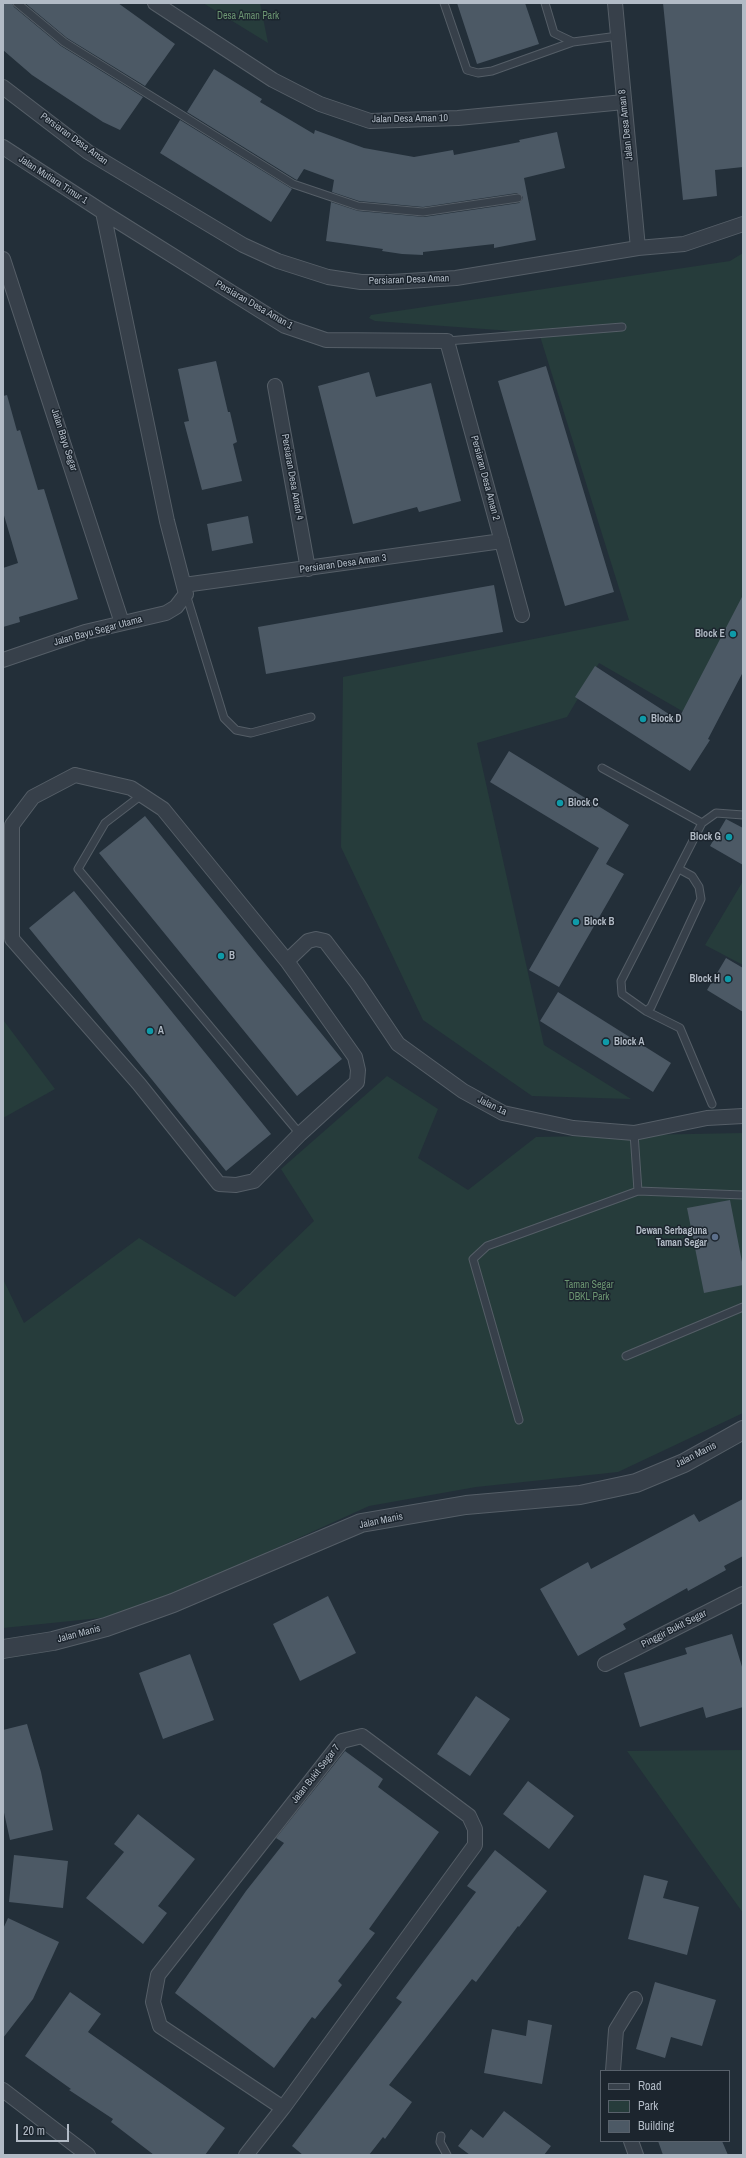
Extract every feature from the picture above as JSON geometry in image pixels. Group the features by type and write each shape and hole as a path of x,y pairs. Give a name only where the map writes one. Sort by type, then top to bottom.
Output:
{"street":[{"name":"Jalan Desa Aman 10","path":"155,3 273,80 320,104 370,121 458,118 624,102"},
{"name":"Jalan Desa Aman 8","path":"615,3 638,248"},
{"name":"Persiaran Desa Aman","path":"3,87 88,152 243,245 278,261 328,277 361,282 391,282 456,278 638,248 684,244 743,224"},
{"name":"Jalan Mutiara Timur 1","path":"3,147 103,212"},
{"name":"Persiaran Desa Aman 1","path":"103,212 285,326 326,340 447,341"},
{"path":"103,212 167,521 185,590"},
{"name":"Jalan Bayu Segar","path":"3,259 122,623"},
{"name":"Persiaran Desa Aman 2","path":"447,341 522,615"},
{"name":"Persiaran Desa Aman 4","path":"275,386 308,569"},
{"name":"Persiaran Desa Aman 3","path":"185,590 308,569 502,541"},
{"name":"Jalan Bayu Segar Utama","path":"3,660 122,623 166,613 176,608 185,590"},
{"path":"75,775 131,788 143,794 163,809 287,961 355,1057 358,1070 357,1082 300,1134 254,1181 236,1185 219,1184 139,1084 12,939 12,825 32,797 75,775"},
{"name":"Jalan 1a","path":"287,961 308,941 316,939 325,941 357,983 398,1044 463,1091 503,1113 573,1128 634,1133 707,1118 743,1116"},
{"name":"Jalan Manis","path":"3,1649 53,1641 106,1627 173,1603 362,1523 466,1505 580,1494 636,1483 684,1463 743,1430"},
{"name":"Pinggir Bukit Segar","path":"605,1664 743,1594"},
{"name":"Jalan Bukit Segar 7","path":"246,2155 283,2108 475,1845 475,1829 469,1816 362,1736 342,1741 158,1975 153,2002 160,2026 283,2108"},
{"path":"614,2070 616,2030 635,1999"},
{"path":"3,2090 88,2155"},
{"path":"630,2142 636,2155"}],"lane":[{"path":"17,3 64,42 293,184 358,206 423,212 518,198"},
{"path":"444,3 467,70 478,73 492,71 573,42 618,36"},
{"path":"545,3 554,34 573,42"},
{"path":"447,341 622,327"},
{"path":"185,590 224,718 236,730 251,733 311,717"},
{"path":"602,768 702,823"},
{"path":"143,794 105,824 78,869 300,1134"},
{"path":"712,1104 680,1028 646,1011 622,994 621,981 702,823 716,813 743,815"},
{"path":"646,1011 651,1006 701,899 699,887 692,876 679,869"},
{"path":"634,1133 638,1191"},
{"path":"519,1420 474,1259 487,1246 638,1191 743,1195"},
{"path":"626,1356 743,1307"},
{"path":"442,2136 440,2142 447,2155"}],"green space":[{"name":"Desa Aman Park","path":"203,3 260,3 268,43"},
{"path":"743,253 743,628 689,715 599,663 567,717 477,743 544,1045 631,1099 532,1096 423,1020 341,847 343,677 629,620 539,333 375,321 369,318 371,315 730,261"},
{"path":"743,881 743,965 705,945"},
{"path":"4,1021 55,1089 3,1118 3,1023"},
{"name":"Taman Segar DBKL Park","path":"387,1076 438,1109 418,1158 468,1190 536,1137 743,1133 743,1413 618,1472 476,1487 369,1506 129,1615 3,1628 3,1279 24,1323 139,1238 235,1297 314,1221 281,1169"},
{"path":"743,1750 743,1913 627,1751"}],"building":[{"path":"3,3 12,3 14,7 61,46 143,97 120,130 103,122 32,75 3,50"},
{"path":"25,3 118,3 175,44 145,86 67,38"},
{"path":"457,3 525,3 539,44 477,64"},
{"path":"663,3 743,3 743,167 715,170 717,196 683,200"},
{"path":"214,69 262,99 260,102 314,134 315,130 364,148 414,157 453,150 454,155 520,142 519,140 557,132 565,168 524,178 536,240 494,248 494,244 423,252 423,255 402,254 382,251 383,249 326,241 331,202 358,211 424,217 519,203 523,197 517,193 423,207 359,201 332,192 334,180 304,169 297,180 187,112"},
{"path":"180,120 292,189 271,222 160,153"},
{"path":"216,361 237,442 233,444 242,481 202,490 184,422 189,421 178,369"},
{"path":"546,366 614,592 565,606 498,381"},
{"path":"369,372 376,397 431,383 461,501 419,512 417,507 353,524 318,386"},
{"path":"7,395 17,431 20,430 38,490 44,489 78,599 19,617 20,622 3,627 3,568 18,563 3,512 3,396"},
{"path":"248,516 253,543 212,551 207,524"},
{"path":"494,585 503,632 266,674 258,627"},
{"path":"743,595 743,672 708,739 710,740 690,771 575,697 595,666 678,720"},
{"path":"509,751 629,825 606,864 624,874 559,987 529,970 599,848 490,782"},
{"name":"B","path":"145,816 342,1059 297,1096 99,853"},
{"name":"Block G","path":"726,819 743,828 743,865 710,846"},
{"name":"A","path":"74,891 271,1134 226,1171 29,928"},
{"name":"Block H","path":"726,958 743,968 743,1012 707,990"},
{"name":"Block A","path":"558,992 671,1063 653,1092 540,1021"},
{"name":"Dewan Serbaguna Taman Segar","path":"730,1200 743,1267 743,1285 704,1293 687,1208"},
{"path":"743,1499 743,1556 724,1566 726,1570 688,1591 687,1588 623,1624 626,1629 578,1656 540,1589 588,1562 591,1569 694,1514 699,1522"},
{"path":"328,1596 356,1653 300,1681 273,1624"},
{"path":"732,1634 743,1670 743,1707 706,1718 703,1707 640,1727 624,1673 687,1654 685,1648"},
{"path":"190,1654 214,1720 163,1739 139,1673"},
{"path":"476,1696 510,1719 470,1776 437,1754"},
{"path":"27,1724 41,1772 53,1830 10,1840 3,1808 3,1730"},
{"path":"345,1751 383,1779 378,1787 439,1832 369,1929 375,1933 338,1981 342,1985 315,2019 312,2017 274,2068 175,1993 246,1891 284,1843 276,1838"},
{"path":"528,1781 574,1816 549,1849 503,1814"},
{"path":"138,1814 195,1859 158,1906 167,1913 143,1944 86,1898 124,1852 114,1844"},
{"path":"495,1850 547,1891 519,1927 518,1926 476,1982 472,1979 389,2085 412,2102 385,2139 383,2137 369,2155 303,2155 292,2146 402,2002 396,1998 476,1892 467,1886"},
{"path":"14,1855 68,1861 63,1908 9,1902"},
{"path":"644,1875 668,1881 663,1898 699,1907 687,1955 628,1939"},
{"path":"8,1918 59,1942 33,1999 3,2038 3,1929"},
{"path":"655,1982 716,2000 702,2046 671,2037 665,2058 636,2049"},
{"path":"70,1992 101,2014 88,2032 225,2128 205,2155 154,2155 111,2122 113,2119 69,2090 71,2089 25,2056"},
{"path":"528,2020 552,2025 542,2084 484,2073 492,2029 526,2036"},
{"path":"504,2111 551,2146 544,2155 470,2155 458,2146 471,2129 483,2138"},
{"path":"658,2142 722,2142 728,2155 663,2155"}],"place":[{"name":"Block E","path":"733,634"},
{"name":"Block D","path":"643,719"},
{"name":"Block C","path":"560,803"},
{"name":"Block G","path":"729,837"},
{"name":"Block B","path":"576,922"},
{"name":"B","path":"221,956"},
{"name":"Block H","path":"728,979"},
{"name":"A","path":"150,1031"},
{"name":"Block A","path":"606,1042"},
{"name":"Dewan Serbaguna Taman Segar","path":"715,1237"}]}
